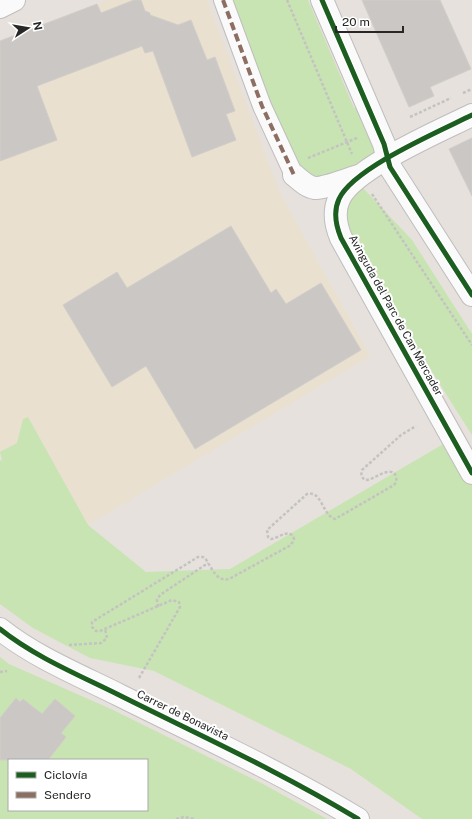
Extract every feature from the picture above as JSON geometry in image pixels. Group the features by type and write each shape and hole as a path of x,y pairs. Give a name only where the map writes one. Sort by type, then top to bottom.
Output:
{"street":[{"path":"0,7 14,0"},
{"name":"Avinguda del Parc de Can Mercader","path":"222,0 262,106 299,167 306,185 315,188 327,186 362,174"},
{"path":"322,0 384,144 390,166 472,295"},
{"name":"Avinguda del Parc de Can Mercader","path":"472,115 387,158 362,174 339,198 336,210 337,229 345,245 472,473"},
{"name":"Carrer de Bonavista","path":"0,629 46,658 266,768 325,799 358,819"}],"path":[{"path":"287,0 362,174 472,345"},
{"path":"410,117 472,89"},
{"path":"299,167 347,142 362,136"},
{"path":"139,678 180,607 178,602 175,600 158,606 105,629 96,631 92,627 92,622 198,557 203,557 218,578 222,580 229,580 291,545 294,539 293,535 290,533 271,539 268,537 267,530 307,494 310,493 316,495 330,517 335,519 394,485 396,476 390,471 387,471 369,481 362,478 362,470 400,435 416,426"},
{"path":"158,606 157,603 160,595 208,563"},
{"path":"68,645 101,643 107,638 105,629"},
{"path":"0,672 7,671"},
{"path":"176,819 184,817 195,819"}],"shaded area":[{"path":"108,0 207,0 279,191 370,356 88,525 28,417 23,419 17,443 0,452 0,41"}],"green space":[{"path":"231,0 308,0 354,108 360,106 376,152 374,155 325,179 302,174 274,114"},
{"path":"362,187 412,240 472,334 472,435 357,253 350,239 345,224 345,208 347,201 352,194"},
{"path":"28,417 88,525 146,572 230,569 457,436 472,459 472,819 422,819 351,769 154,671 90,658 33,628 0,604 0,461 2,460 0,452 17,443 23,419"},
{"path":"0,657 9,664 111,709 261,783 327,819 0,819"}],"building":[{"path":"134,0 141,0 145,11 150,13 150,15 178,25 191,20 207,60 215,57 235,111 226,114 236,140 192,157 153,51 145,53 142,46 37,86 57,140 0,161 0,41 97,4 101,13"},
{"path":"362,0 440,0 471,69 430,87 434,96 409,107"},
{"path":"472,138 472,196 449,149"},
{"path":"231,226 271,293 276,289 286,304 321,283 361,350 195,449 146,366 112,387 63,305 117,272 127,288"},
{"path":"16,698 20,702 23,699 42,714 55,699 75,716 61,733 66,737 49,759 0,760 0,718"}],"marked path":[{"path":"223,0 262,106 294,175"}],"cycle path":[{"path":"322,0 384,144 390,167 472,295"},
{"path":"472,115 399,151 361,175 347,187 339,199 336,209 337,224 341,238 472,473"},
{"path":"0,629 42,657 270,770 358,819"}]}
